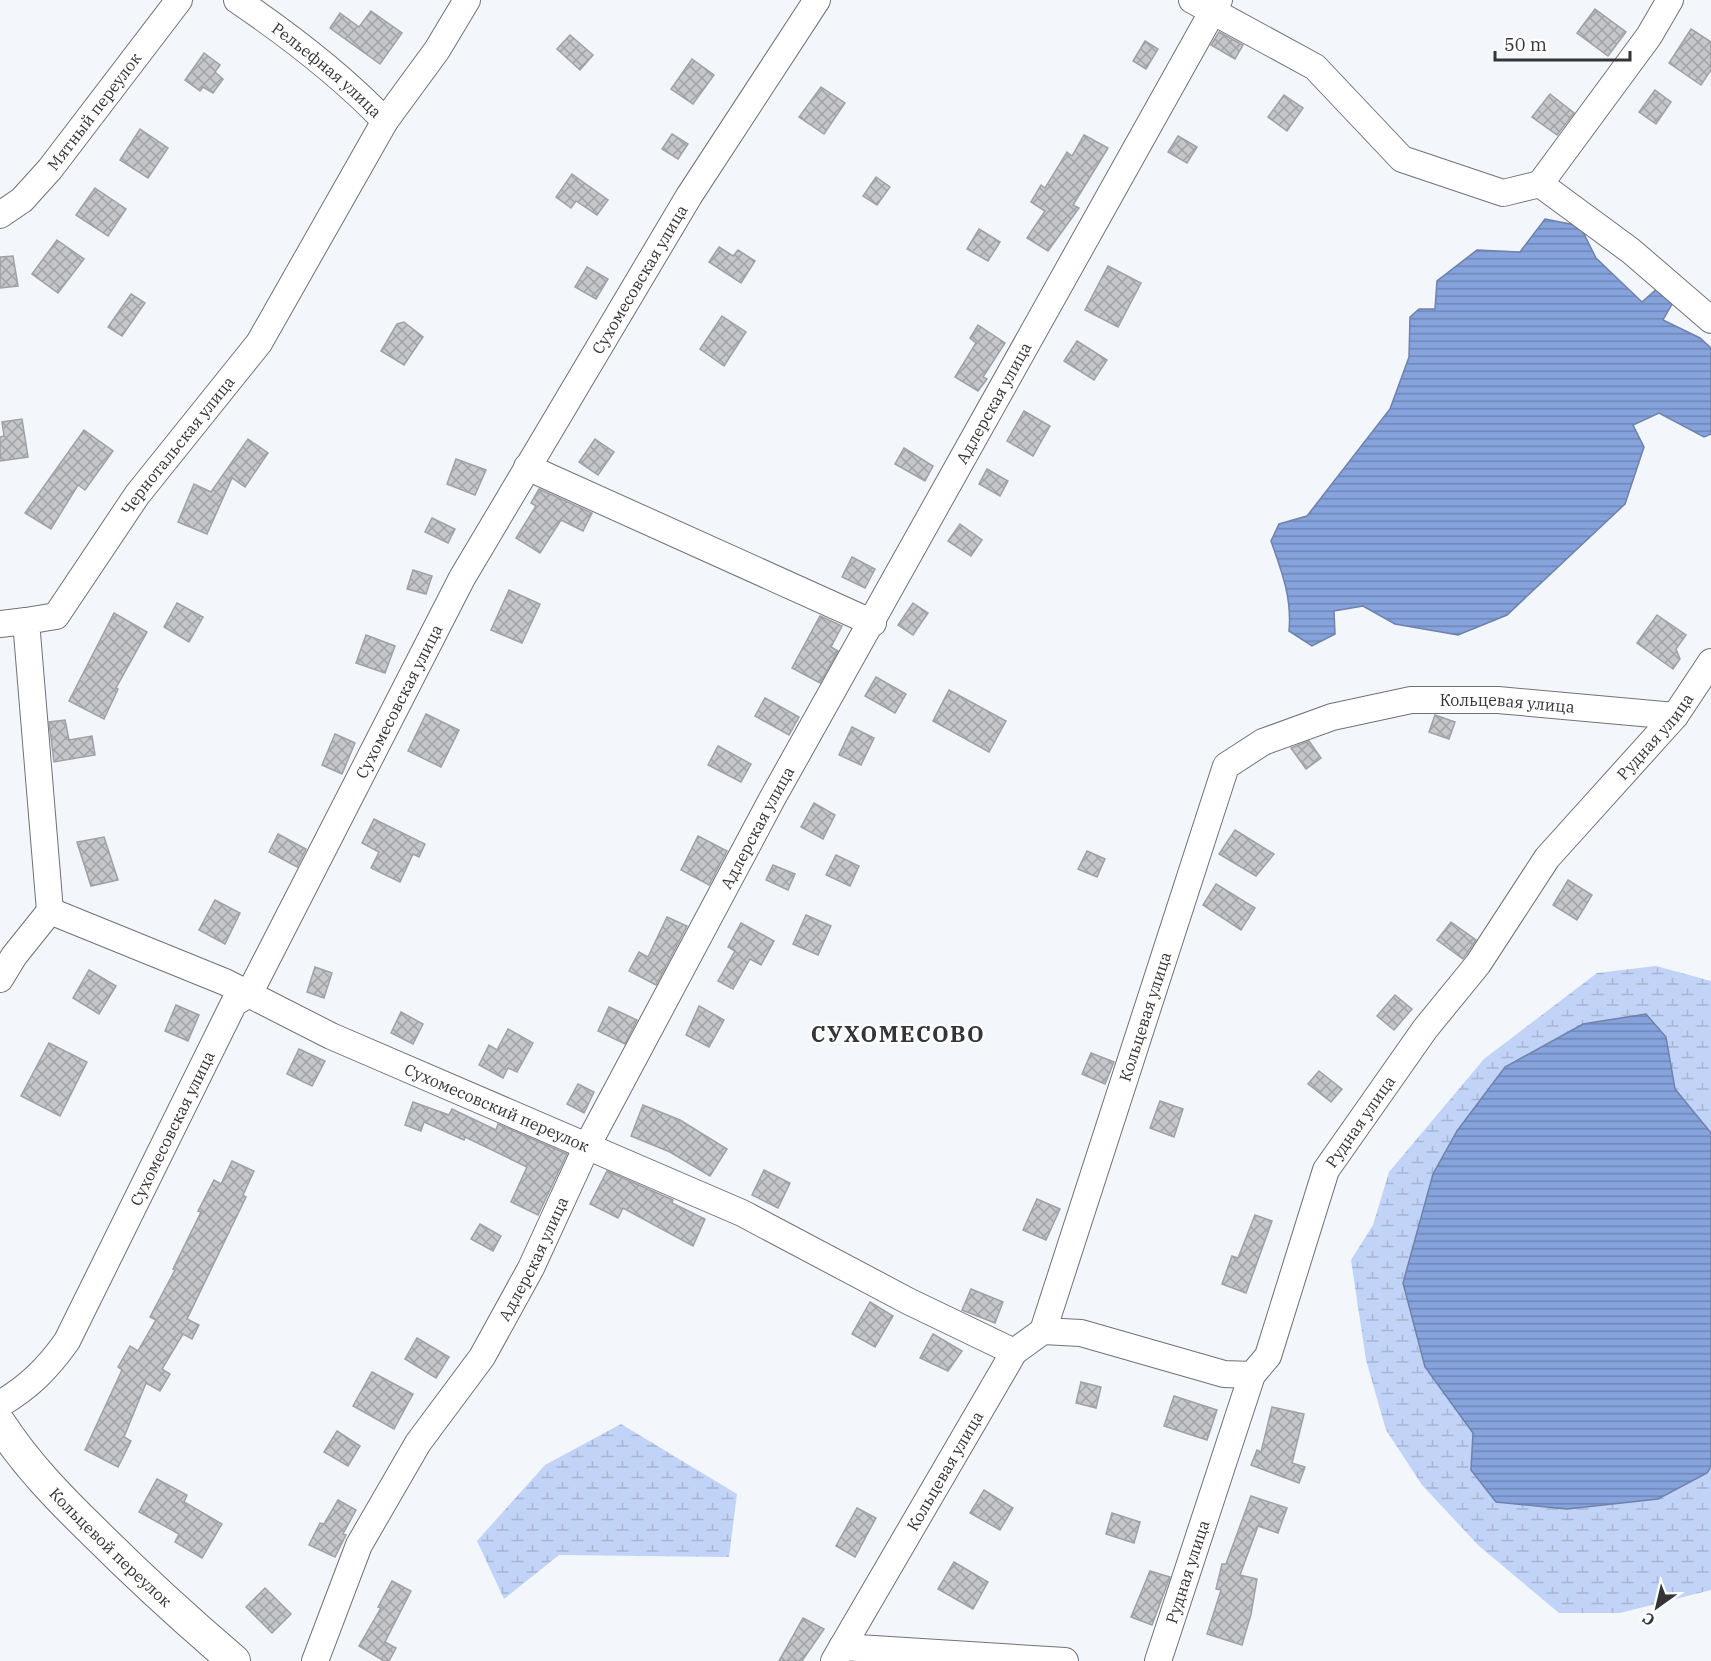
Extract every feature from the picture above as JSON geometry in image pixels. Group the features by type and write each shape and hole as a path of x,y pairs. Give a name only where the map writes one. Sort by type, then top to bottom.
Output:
{"main road":[{"name":"Кольцевой переулок","path":"0,1424 12,1442 59,1498 151,1589 234,1661"}],"street":[{"name":"Мятный переулок","path":"0,215 22,200 50,169 179,0"},
{"name":"Рельефная улица","path":"237,0 316,58 356,91 386,121"},
{"name":"Чернотальская улица","path":"50,911 7,618 56,616 137,495 259,344 386,121 437,50 467,0"},
{"name":"Сухомесовская улица","path":"0,1404 24,1391 47,1369 67,1341 234,1003 249,994 462,578 689,196 817,0"},
{"path":"1207,4 1315,68 1402,159 1503,193 1540,184 1649,36 1670,0"},
{"name":"Адлерская улица","path":"315,1661 359,1545 418,1443 482,1357 531,1268 586,1146 772,799 873,623 1207,4"},
{"path":"1540,184 1631,251 1711,320"},
{"path":"526,467 873,623"},
{"name":"Рудная улица","path":"1158,1661 1252,1375 1268,1356 1326,1170 1425,1029 1478,964 1547,858 1675,716 1711,662"},
{"name":"Кольцевая улица","path":"838,1654 1014,1352 1043,1331 1226,766 1263,742 1332,717 1411,700 1498,700 1675,716"},
{"path":"0,980 14,956 50,911"},
{"name":"Сухомесовский переулок","path":"50,911 164,956 249,994 331,1036 742,1213 908,1301 1014,1352"},
{"path":"1043,1331 1081,1333 1224,1374 1252,1375"},
{"path":"838,1654 1065,1661"}],"green space":[{"path":"1656,966 1711,981 1711,1133 1674,1089 1666,1037 1646,1014 1582,1024 1505,1067 1425,1367 1473,1433 1471,1470 1707,1473 1711,1467 1711,1590 1620,1613 1559,1613 1479,1546 1422,1485 1386,1430 1366,1360 1351,1260 1373,1225 1389,1172 1484,1059 1597,973"},
{"path":"621,1424 737,1494 729,1557 559,1555 504,1599 477,1541 545,1465"}],"shaded area":[{"path":"1545,219 1580,226 1596,258 1642,302 1660,286 1675,299 1663,320 1700,338 1711,348 1711,434 1704,437 1659,413 1633,425 1644,447 1625,504 1507,615 1458,635 1395,624 1363,606 1334,611 1335,634 1312,646 1289,631 1288,596 1271,541 1279,524 1307,516 1390,409 1409,357 1410,317 1419,309 1435,309 1437,281 1477,250 1520,252"},
{"path":"1646,1014 1666,1037 1675,1089 1711,1133 1711,1467 1707,1473 1658,1499 1567,1509 1496,1502 1471,1470 1473,1433 1425,1367 1403,1283 1433,1174 1457,1131 1505,1067 1583,1024"}],"building":[{"path":"1595,9 1626,32 1608,56 1577,33"},
{"path":"371,11 402,33 380,64 330,28 340,13 359,27"},
{"path":"1691,29 1711,42 1711,70 1701,85 1669,63"},
{"path":"1219,32 1243,45 1235,59 1211,45"},
{"path":"570,35 593,55 580,70 557,49"},
{"path":"1145,41 1158,49 1146,69 1133,61"},
{"path":"204,53 220,65 215,72 223,79 213,93 203,87 200,91 185,80"},
{"path":"692,59 714,75 693,104 671,89"},
{"path":"821,87 845,103 824,134 799,117"},
{"path":"1655,90 1671,102 1656,124 1639,112"},
{"path":"1550,94 1574,113 1557,135 1532,117"},
{"path":"1284,95 1303,108 1287,131 1268,117"},
{"path":"140,129 168,148 148,178 120,160"},
{"path":"672,134 688,144 678,159 662,149"},
{"path":"1084,135 1108,148 1073,205 1079,208 1048,251 1027,238 1045,211 1031,202 1041,185 1045,188 1067,152 1072,156"},
{"path":"1178,136 1197,147 1187,163 1168,152"},
{"path":"572,174 608,200 597,215 576,201 571,208 556,197"},
{"path":"876,177 890,187 877,205 863,196"},
{"path":"95,188 126,209 108,236 76,215"},
{"path":"979,229 1000,242 988,261 967,249"},
{"path":"57,240 84,259 58,293 32,274"},
{"path":"719,247 733,256 738,250 755,261 741,283 709,262"},
{"path":"13,256 18,286 0,288 0,257"},
{"path":"1108,266 1141,283 1118,327 1085,310"},
{"path":"587,267 608,279 596,299 575,287"},
{"path":"131,294 145,303 122,336 108,327"},
{"path":"722,316 746,332 724,366 700,349"},
{"path":"404,322 423,337 404,365 381,351 397,324"},
{"path":"978,325 1005,343 983,377 987,379 978,391 955,377 976,343 970,338"},
{"path":"1077,341 1107,360 1094,380 1064,361"},
{"path":"1024,411 1050,426 1033,456 1007,441"},
{"path":"22,419 28,457 0,461 0,437 4,436 2,422"},
{"path":"84,430 113,451 85,490 78,485 51,529 25,513"},
{"path":"248,439 268,453 245,487 232,478 207,534 178,522 194,484 211,492"},
{"path":"595,439 614,452 598,475 579,462"},
{"path":"904,448 933,466 925,481 895,464"},
{"path":"456,459 486,470 475,495 447,484"},
{"path":"987,469 1008,481 1000,496 979,484"},
{"path":"539,489 592,513 583,531 561,520 540,553 516,538 536,506 531,503"},
{"path":"432,518 455,529 448,543 425,532"},
{"path":"960,524 982,540 971,556 948,541"},
{"path":"852,557 875,569 865,588 842,577"},
{"path":"413,570 432,576 426,594 407,589"},
{"path":"509,590 540,604 522,643 491,630"},
{"path":"177,603 203,617 189,642 164,627"},
{"path":"913,603 928,613 913,635 898,625"},
{"path":"114,613 147,632 116,688 118,689 104,719 69,701"},
{"path":"1657,615 1686,635 1676,649 1680,659 1673,669 1637,643"},
{"path":"820,616 842,626 831,647 838,651 820,683 792,668"},
{"path":"366,635 395,646 385,673 356,663"},
{"path":"876,677 906,694 895,713 865,696"},
{"path":"949,690 1006,721 989,752 933,721"},
{"path":"765,698 799,717 789,735 755,716"},
{"path":"426,714 459,730 441,767 408,751"},
{"path":"1435,715 1455,722 1449,739 1429,732"},
{"path":"65,720 69,740 92,736 95,755 54,762 49,722"},
{"path":"852,727 874,738 861,765 839,755"},
{"path":"335,734 355,743 342,774 322,765"},
{"path":"1309,741 1321,758 1306,769 1291,748"},
{"path":"718,746 751,764 741,782 708,765"},
{"path":"814,803 835,815 823,839 801,827"},
{"path":"374,819 425,844 419,857 413,854 400,882 371,868 379,852 362,843"},
{"path":"1235,830 1274,854 1256,876 1219,854"},
{"path":"278,834 306,849 297,867 269,852"},
{"path":"698,836 727,851 709,885 681,870"},
{"path":"104,837 118,880 91,886 77,842"},
{"path":"1087,851 1105,859 1097,877 1078,869"},
{"path":"836,855 859,866 850,886 826,875"},
{"path":"773,865 795,874 788,890 766,880"},
{"path":"1568,880 1592,895 1577,920 1553,905"},
{"path":"1216,884 1255,908 1241,930 1203,905"},
{"path":"215,900 240,913 225,944 199,930"},
{"path":"806,915 831,926 818,955 793,944"},
{"path":"667,917 687,926 656,985 629,971 639,952 648,957"},
{"path":"1451,922 1476,940 1463,959 1437,940"},
{"path":"741,923 774,941 761,965 750,959 733,989 718,981 735,951 728,947"},
{"path":"315,967 332,973 324,998 307,992"},
{"path":"89,970 116,986 99,1014 73,998"},
{"path":"1395,995 1412,1009 1394,1030 1377,1016"},
{"path":"176,1005 199,1015 188,1041 165,1031"},
{"path":"699,1006 724,1020 709,1047 686,1035"},
{"path":"609,1007 637,1020 625,1044 598,1031"},
{"path":"401,1012 423,1024 413,1044 391,1033"},
{"path":"508,1029 533,1043 517,1072 508,1068 503,1078 479,1065 489,1045 497,1050"},
{"path":"49,1043 87,1062 60,1116 21,1096"},
{"path":"299,1049 325,1061 312,1086 287,1074"},
{"path":"1091,1053 1114,1062 1105,1084 1082,1074"},
{"path":"1319,1071 1342,1089 1331,1102 1308,1084"},
{"path":"578,1084 594,1092 584,1113 567,1104"},
{"path":"1160,1101 1183,1109 1174,1137 1150,1128"},
{"path":"413,1102 449,1115 452,1109 496,1130 498,1124 567,1154 538,1215 511,1202 527,1167 465,1137 464,1140 424,1122 421,1131 405,1125"},
{"path":"643,1105 680,1120 727,1149 710,1176 670,1152 631,1136"},
{"path":"232,1161 254,1171 243,1195 246,1197 187,1319 199,1325 192,1339 183,1334 162,1369 170,1374 160,1391 146,1383 124,1437 131,1441 118,1467 85,1450 122,1370 118,1367 130,1346 138,1351 156,1320 150,1317 175,1270 173,1269 201,1212 198,1211 214,1180 221,1184"},
{"path":"764,1170 790,1183 778,1208 752,1195"},
{"path":"607,1171 673,1200 672,1203 705,1219 693,1246 623,1208 618,1218 590,1204"},
{"path":"1037,1199 1060,1209 1046,1240 1023,1230"},
{"path":"1255,1215 1272,1221 1246,1293 1222,1284 1232,1256 1238,1258"},
{"path":"480,1224 501,1236 493,1251 471,1239"},
{"path":"971,1289 1003,1302 995,1323 962,1310"},
{"path":"870,1302 893,1316 875,1347 852,1334"},
{"path":"933,1334 962,1351 948,1371 920,1358"},
{"path":"417,1338 449,1357 436,1378 405,1359"},
{"path":"372,1372 413,1394 394,1429 353,1406"},
{"path":"1081,1382 1101,1387 1096,1408 1076,1403"},
{"path":"1174,1396 1217,1410 1207,1440 1164,1426"},
{"path":"1272,1407 1304,1414 1292,1463 1305,1467 1299,1483 1251,1465 1257,1450 1261,1452"},
{"path":"337,1431 360,1446 348,1466 324,1452"},
{"path":"157,1479 187,1495 184,1502 222,1524 202,1558 175,1542 179,1534 139,1512"},
{"path":"984,1490 1013,1508 1000,1530 970,1513"},
{"path":"1251,1496 1287,1508 1278,1533 1258,1526 1240,1575 1257,1579 1251,1614 1242,1645 1207,1634 1221,1590 1216,1589 1222,1564 1226,1564"},
{"path":"338,1500 356,1510 343,1534 346,1535 335,1557 309,1545 320,1523 324,1524"},
{"path":"857,1508 876,1518 855,1557 836,1546"},
{"path":"1112,1513 1140,1522 1134,1543 1106,1534"},
{"path":"954,1562 988,1582 973,1609 938,1589"},
{"path":"1150,1571 1170,1577 1152,1625 1131,1617"},
{"path":"392,1581 411,1591 385,1642 396,1648 389,1661 384,1661 359,1646 381,1608 378,1607"},
{"path":"265,1588 291,1614 272,1633 246,1607"},
{"path":"803,1618 824,1629 802,1661 779,1661"}],"district":[{"name":"СУХОМЕСОВО","path":"898,1034"}]}
